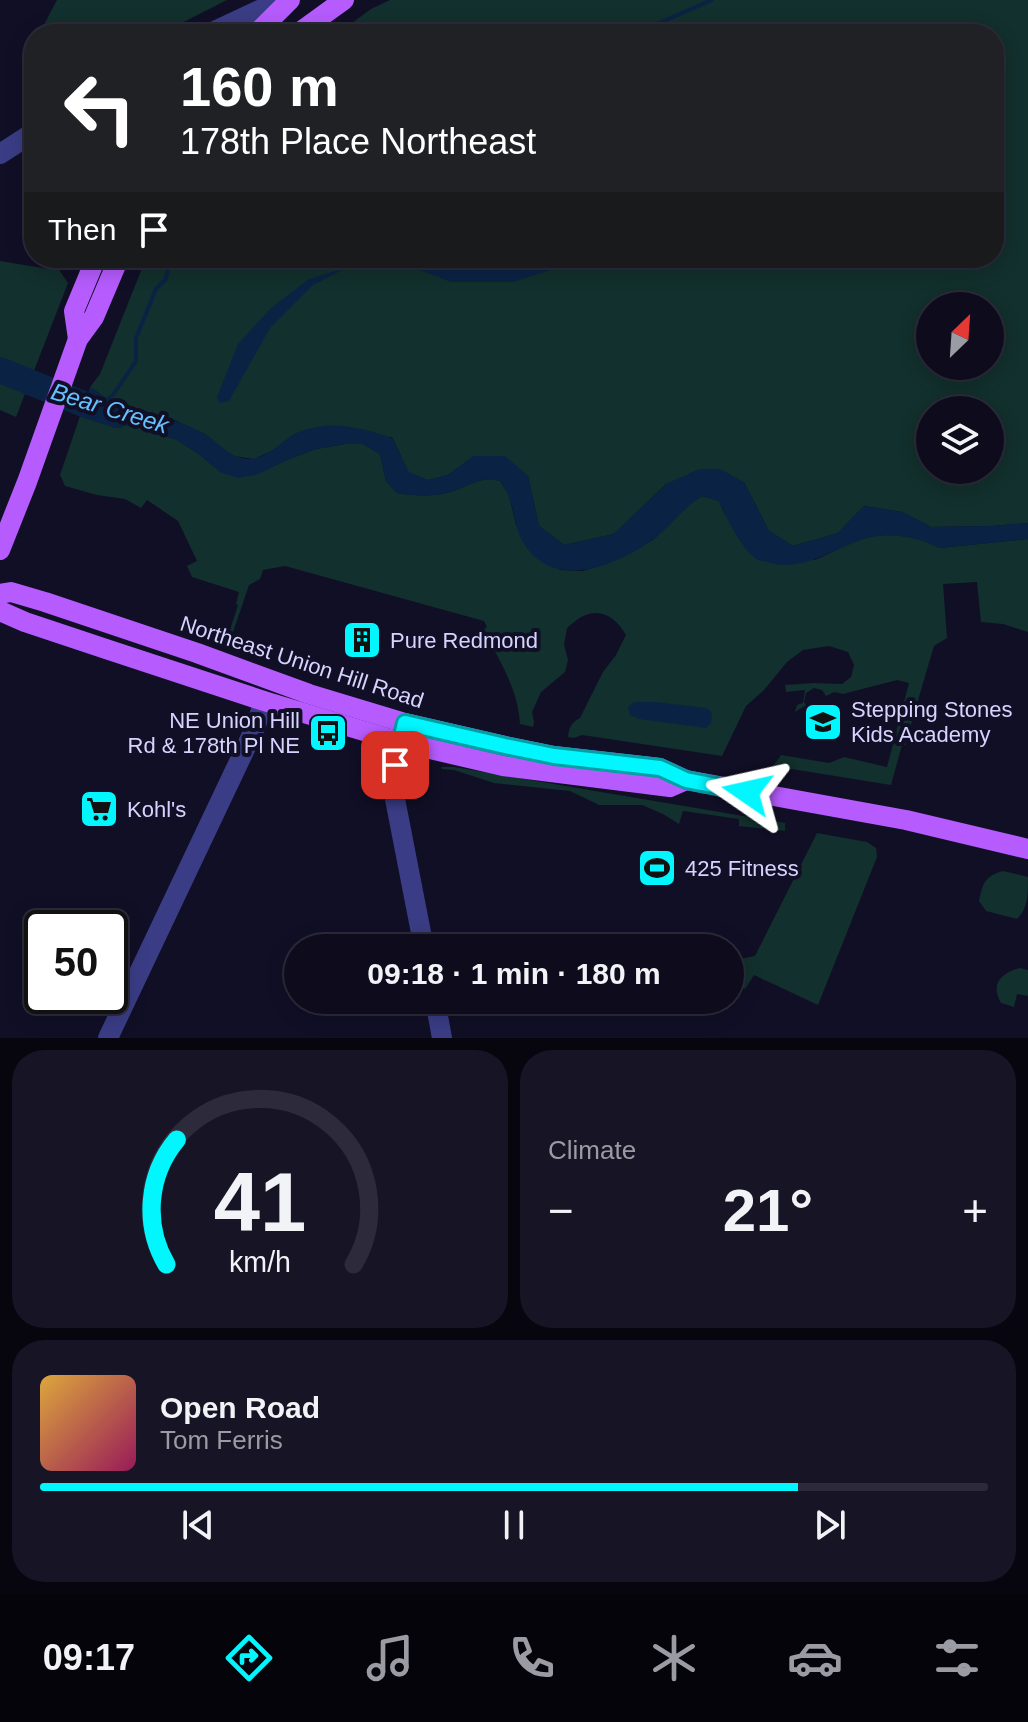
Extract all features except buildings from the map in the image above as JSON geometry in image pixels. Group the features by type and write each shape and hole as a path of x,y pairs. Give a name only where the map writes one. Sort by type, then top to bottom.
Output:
{"main road":[{"path":"266,24 290,0"},
{"path":"311,24 344,0"},
{"path":"78,339 74,311 92,268"},
{"path":"0,550 78,339 94,317 115,268"},
{"name":"Northeast Union Hill Road","path":"0,594 11,592 45,602 197,653 309,694 402,733 503,766 670,787 686,780 906,820 1028,849"},
{"name":"Northeast Union Hill Road","path":"0,611 264,701 402,733"}],"street":[{"path":"229,24 281,0"},
{"path":"0,154 24,138"},
{"path":"110,1037 255,728 264,701"},
{"path":"402,733 394,773 395,799 421,934"},
{"path":"438,1014 442,1038"}],"green space":[{"path":"57,0 227,0 180,24 44,24"},
{"path":"390,0 1028,0 1028,523 931,527 902,512 864,506 838,533 793,546 769,531 744,482 666,484 614,534 564,545 539,526 528,476 474,456 448,475 428,480 409,473 392,437 296,433 278,448 254,459 232,456 205,434 172,419 109,400 90,387 100,374 142,268 1004,268 1004,24 351,24"},
{"path":"0,261 24,265 24,268 58,268 68,283 16,417 0,410"},
{"path":"81,413 98,417 108,425 142,426 175,439 222,473 292,458 316,449 363,444 380,454 386,481 397,493 437,495 480,481 500,481 509,495 516,525 560,570 582,571 606,564 653,540 702,496 719,501 725,515 815,560 857,541 878,536 915,538 939,548 1028,539 1028,632 1003,624 981,622 977,582 943,584 947,638 934,646 891,785 773,766 781,755 829,763 844,757 887,767 909,683 897,680 826,696 822,690 814,688 806,693 806,705 795,712 797,705 803,703 805,690 786,692 785,685 842,684 851,677 854,665 848,652 829,646 803,650 787,662 746,706 722,756 582,735 568,737 571,726 580,718 626,635 608,616 590,614 567,628 564,645 568,660 565,672 541,692 532,712 533,727 520,724 512,687 482,630 487,627 484,621 285,566 263,570 260,579 249,585 232,635 229,633 239,592 192,577 187,566 197,561 178,521 147,500 141,508 125,499 65,486 60,475"},
{"path":"441,767 785,823 785,831 739,826 739,819 683,811 679,824 642,805 599,805 570,791 494,783"},
{"path":"817,833 867,842 876,848 877,857 818,1005 754,975 744,989 744,958 755,956"},
{"path":"1003,871 1028,877 1025,906 1017,919 986,911 979,901 985,882"},
{"path":"1020,968 1028,970 1028,996 1017,994 1014,1007 1001,1003 997,990 999,980"}],"water":[{"path":"346,268 313,285 270,328 229,401 219,403 217,397 238,344 270,309 309,279"},
{"path":"415,268 557,268 513,282 451,282"},
{"path":"90,387 111,400 203,433 240,458 262,456 297,433 321,426 356,428 392,438 409,472 428,480 448,475 474,456 505,456 528,476 539,526 564,545 614,534 666,484 699,469 720,469 744,482 769,531 793,546 838,533 864,506 902,512 931,527 1028,523 1028,539 939,548 923,541 885,535 855,542 805,562 780,565 750,554 734,532 719,501 702,496 658,536 620,559 585,570 568,570 551,567 524,544 508,495 500,481 480,481 437,495 397,493 386,481 380,454 363,444 316,449 256,475 238,478 222,473 175,439 142,426 108,425 98,417 81,413"},
{"path":"634,702 707,708 712,713 711,723 706,728 639,719 630,715 628,707"}],"waterway":[{"path":"657,24 712,0"},
{"path":"106,401 136,361 136,338 156,289 166,279 168,268"},
{"name":"Bear Creek","path":"0,370 118,415"}],"place":[{"name":"Pure Redmond","path":"362,640"},
{"name":"Stepping Stones Kids Academy","path":"823,722"},
{"name":"NE Union Hill Rd & 178th Pl NE","path":"328,733"},
{"name":"Kohl's","path":"99,809"},
{"name":"425 Fitness","path":"657,868"}],"route":[{"path":"395,765 405,723 554,756 660,768 686,780 747,792"}]}
